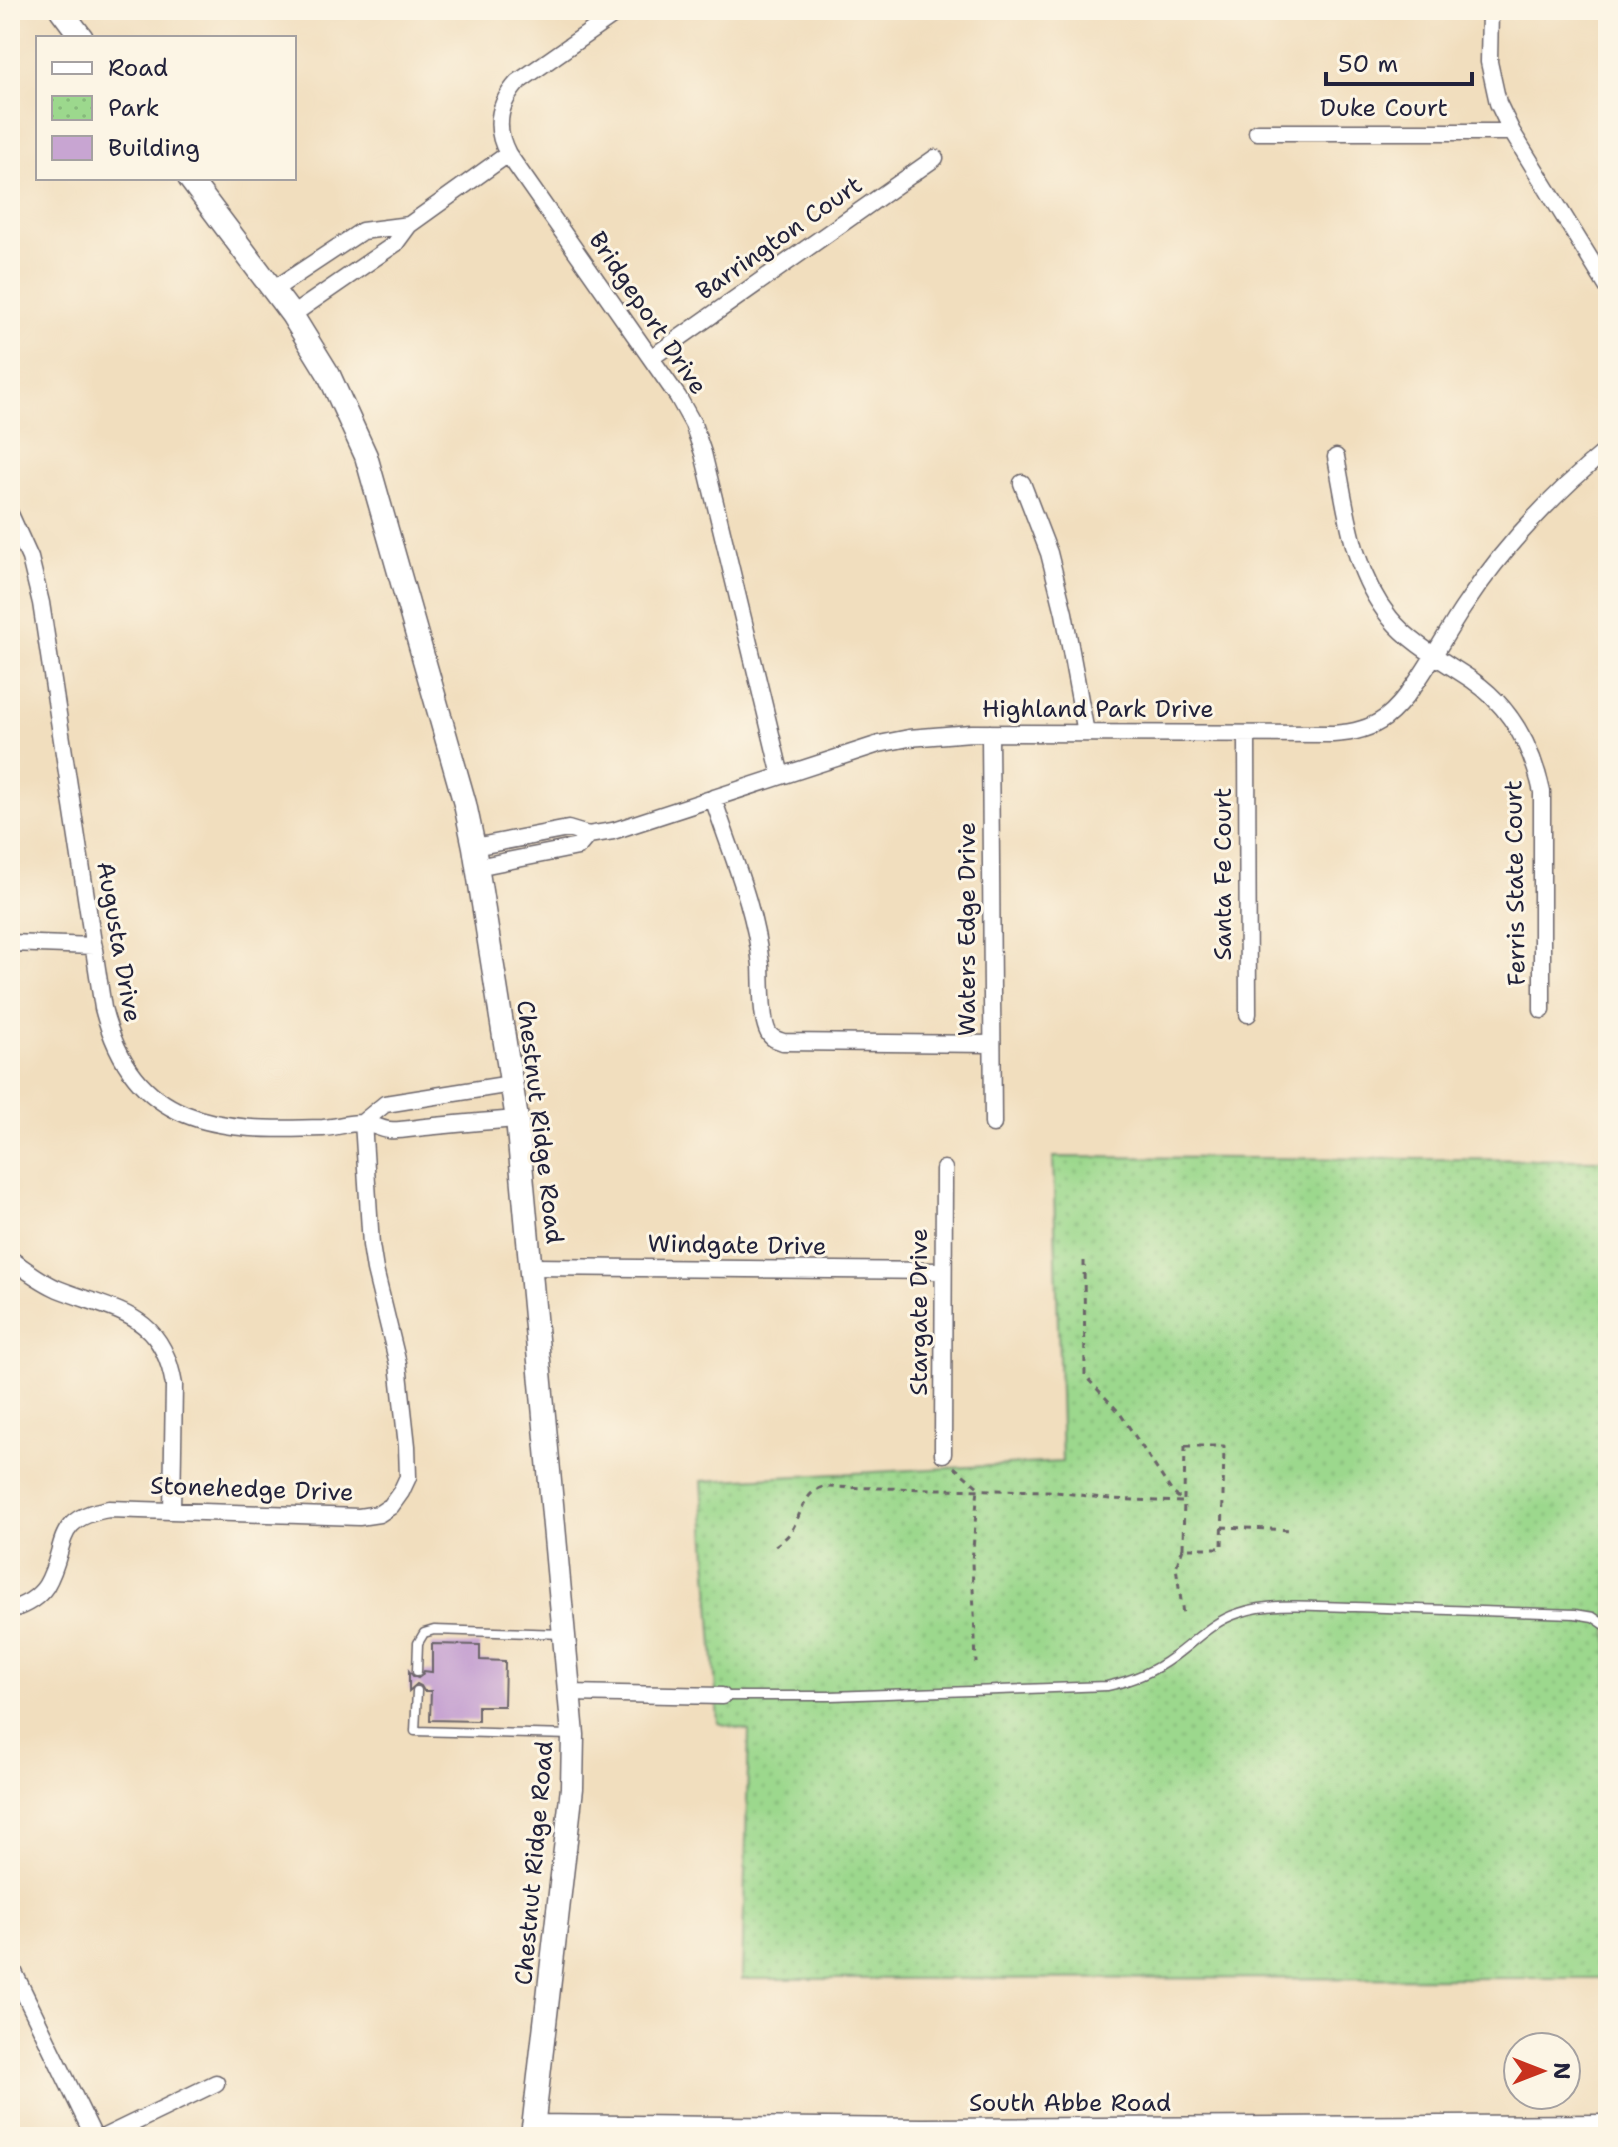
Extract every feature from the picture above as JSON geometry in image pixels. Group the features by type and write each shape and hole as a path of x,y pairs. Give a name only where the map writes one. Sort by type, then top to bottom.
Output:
{"street":[{"path":"61,10 80,36"},
{"path":"292,315 395,244 409,225 508,154 502,142 499,123 500,109 508,92 621,10"},
{"path":"1490,10 1489,62 1498,103 1512,132 1608,288"},
{"name":"Duke Court","path":"1257,132 1512,132"},
{"name":"Bridgeport Drive","path":"508,154 678,397 693,424 703,453 781,776"},
{"name":"Barrington Court","path":"651,358 935,158"},
{"name":"Chestnut Ridge Road","path":"190,180 292,315 329,375 366,456 465,804 476,857 517,1119 573,1735 572,1788 532,2132"},
{"path":"273,290 362,231 409,225"},
{"name":"Highland Park Drive","path":"476,857 578,847 588,835 613,831 879,744 909,738 990,733 1333,734 1370,726 1384,719 1401,703 1499,558 1538,513 1608,449"},
{"name":"Ferris State Court","path":"1336,457 1354,549 1365,579 1391,619 1414,642 1495,699 1512,720 1536,765 1542,792 1542,1010"},
{"path":"1022,483 1049,553 1064,613 1086,733"},
{"name":"Augusta Drive","path":"10,514 30,558 41,603 103,1008 119,1054 141,1084 170,1107 216,1125 326,1128 363,1122 390,1130 517,1119"},
{"name":"Waters Edge Drive","path":"990,733 993,1124"},
{"name":"Santa Fe Court","path":"1247,734 1248,1014"},
{"path":"713,798 753,914 763,1011 771,1037 783,1042 992,1044"},
{"path":"10,943 94,946"},
{"path":"363,1122 385,1104 511,1084"},
{"name":"Stonehedge Drive","path":"10,1610 21,1606 45,1587 66,1533 74,1522 89,1512 109,1509 359,1517 379,1514 391,1506 408,1477 402,1394 371,1245 363,1122"},
{"name":"Stargate Drive","path":"944,1169 944,1457"},
{"path":"10,1259 54,1287 129,1315 148,1327 162,1345 171,1364 174,1385 172,1511"},
{"name":"Windgate Drive","path":"532,1267 943,1271"},
{"path":"569,1693 722,1696"},
{"path":"10,1964 94,2137"},
{"path":"104,2137 216,2083"},
{"name":"South Abbe Road","path":"532,2132 1608,2126"}],"lane":[{"path":"722,1696 831,1696 1107,1686 1124,1683 1147,1673 1171,1659 1216,1623 1239,1612 1265,1607 1575,1614 1593,1617 1608,1627"},
{"path":"417,1671 418,1643 424,1633 434,1630 564,1634"},
{"path":"417,1691 415,1731 573,1735"}],"path":[{"path":"1084,1261 1085,1376 1119,1412 1172,1492 1184,1502"},
{"path":"1183,1548 1222,1548 1224,1446 1185,1446 1183,1548 1176,1567 1183,1614"},
{"path":"944,1457 978,1487 972,1562 976,1663"},
{"path":"775,1546 788,1536 803,1505 815,1489 823,1487 1049,1491 1110,1499 1184,1502"},
{"path":"1222,1527 1291,1530"}],"green space":[{"path":"1053,1157 1608,1160 1608,1978 742,1979 749,1731 718,1723 702,1481 1062,1462"}],"building":[{"path":"432,1644 480,1645 480,1660 505,1661 504,1706 478,1706 478,1721 430,1720 431,1691 424,1691 417,1684 409,1691 409,1671 418,1678 424,1671 432,1672"}]}
